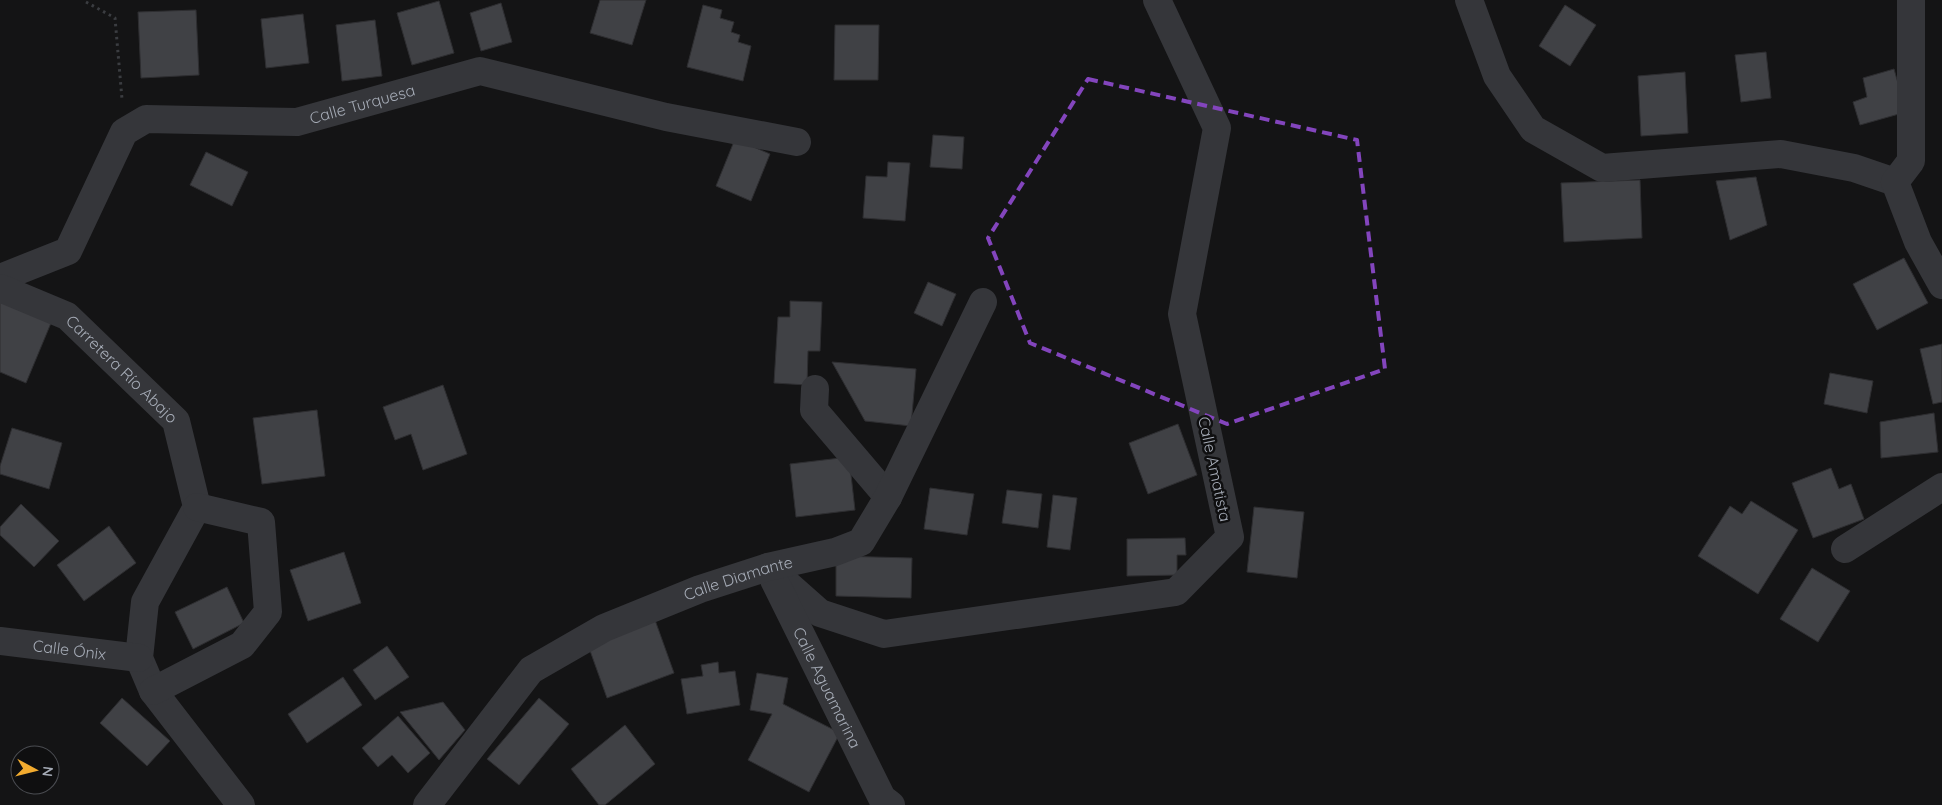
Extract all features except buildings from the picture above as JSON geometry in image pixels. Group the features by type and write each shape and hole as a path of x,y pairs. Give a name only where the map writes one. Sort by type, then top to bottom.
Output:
{"street":[{"name":"Calle Amatista","path":"768,567 820,613 884,634 1176,592 1230,537 1182,314 1217,128 1158,0"},
{"path":"1469,0 1497,76 1533,129 1602,168 1781,154 1854,168 1895,182"},
{"path":"1895,182 1911,161 1911,0"},
{"name":"Calle Turquesa","path":"124,132 146,119 297,122 480,71 666,117 798,142"},
{"path":"0,278 68,251 124,132"},
{"path":"1895,182 1918,242 1942,285"},
{"name":"Carretera Río Abajo","path":"0,288 67,316 176,422 197,507"},
{"name":"Calle Diamante","path":"426,805 531,670 604,628 700,589 768,567 835,552 861,542 888,497 983,302"},
{"path":"815,389 814,410 888,497"},
{"path":"1846,549 1942,487"},
{"path":"153,691 242,645 268,612 261,522 197,507 145,602 139,658 153,691 241,805"},
{"name":"Calle Aguamarina","path":"768,567 882,798 891,805"},
{"name":"Calle Ónix","path":"0,642 139,658"}],"path":[{"path":"86,2 115,18 124,132"}],"highlighted area":[{"path":"1088,79 1357,140 1385,369 1227,424 1030,343 988,238"}]}
